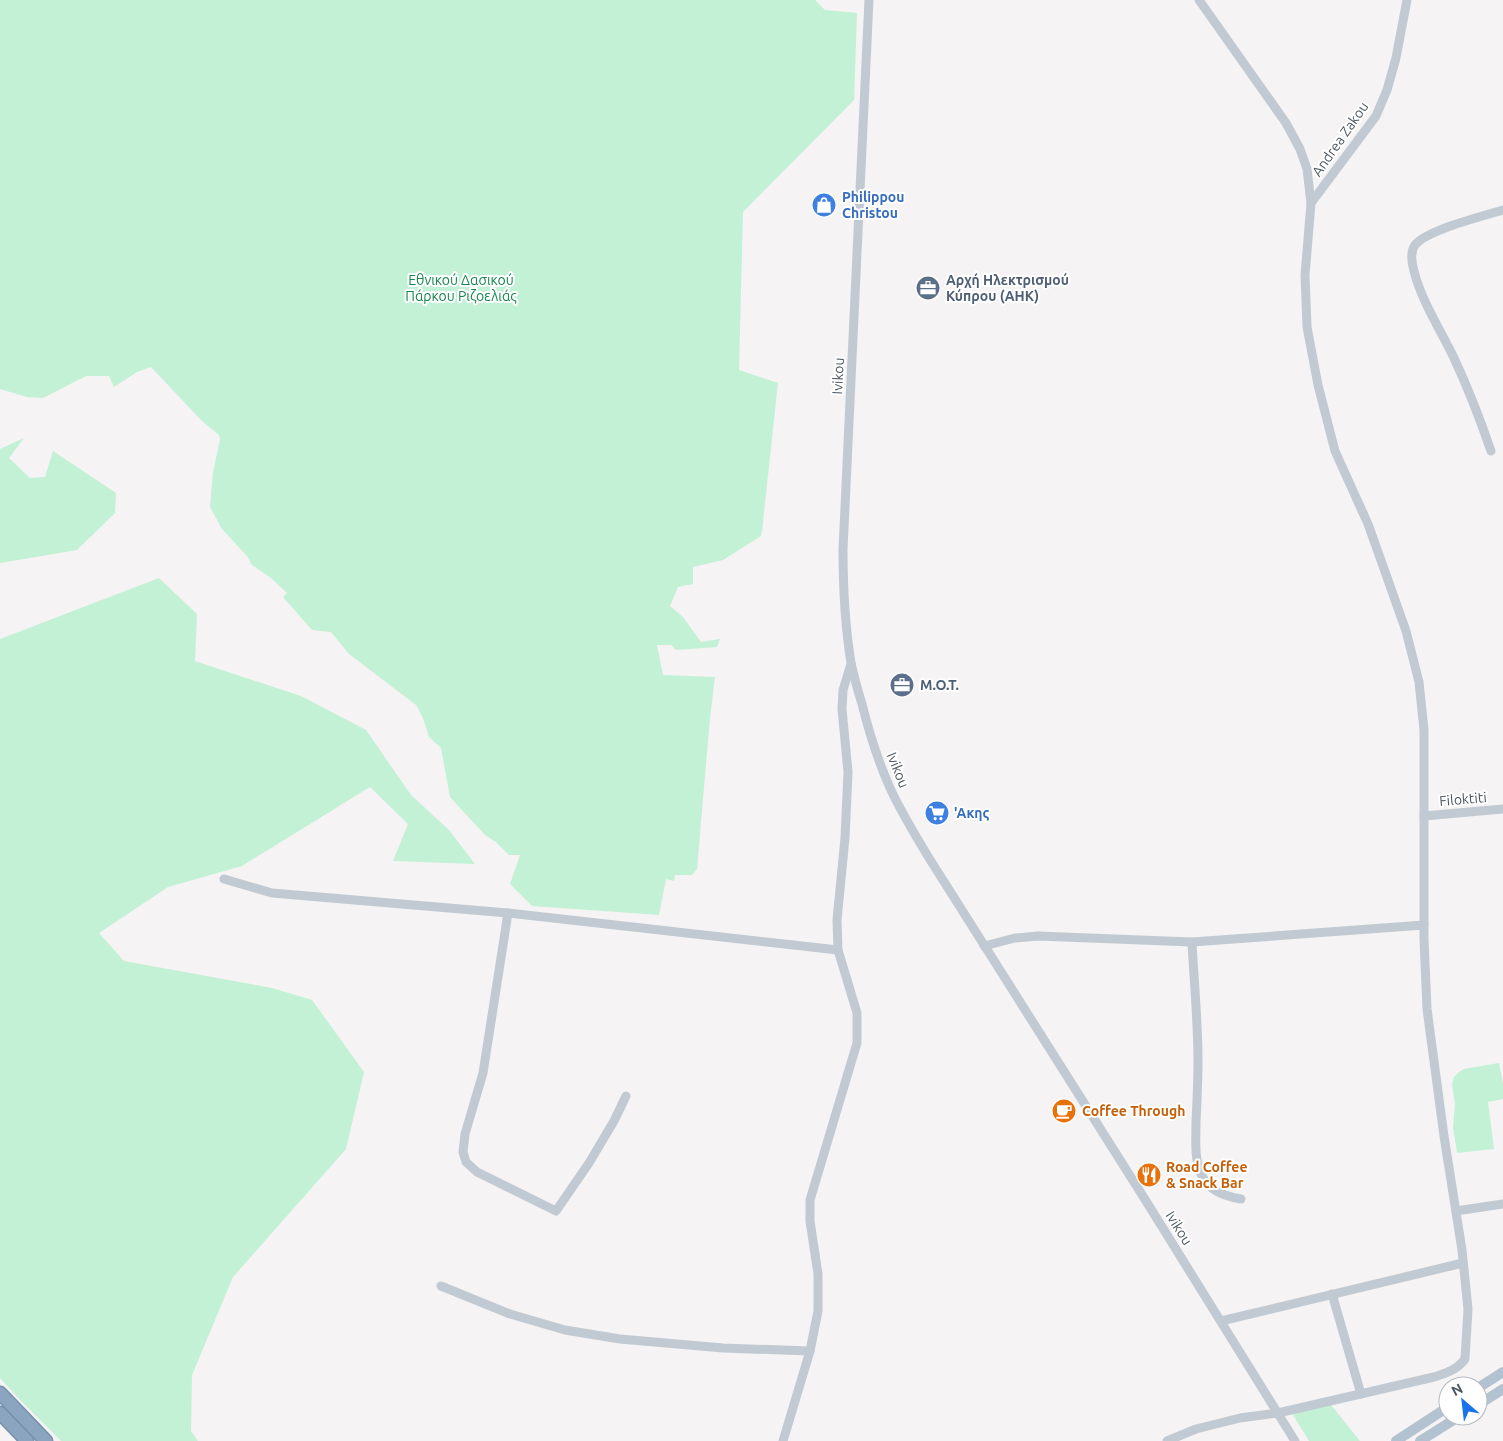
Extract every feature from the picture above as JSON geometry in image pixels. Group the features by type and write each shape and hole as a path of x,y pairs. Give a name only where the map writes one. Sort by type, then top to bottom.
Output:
{"highway":[{"path":"0,1393 46,1441"},
{"path":"3,1416 25,1441"}],"main road":[{"path":"1488,1382 1503,1372"},
{"path":"1488,1399 1503,1389"},
{"path":"1396,1441 1438,1414"},
{"path":"1420,1441 1444,1426"}],"street":[{"name":"Ivikou","path":"869,0 843,578 851,664 875,750 895,799 929,858 1295,1441"},
{"path":"1167,1441 1196,1429 1240,1418 1278,1413 1434,1377 1450,1371 1461,1365 1465,1359 1468,1309 1427,1009 1424,925 1424,730 1419,682 1406,632 1368,524 1336,451 1318,385 1308,327 1305,275 1311,203 1307,169 1300,149 1286,123 1199,0"},
{"name":"Andrea Zakou","path":"1311,203 1376,116 1387,90 1396,58 1407,0"},
{"path":"1491,451 1470,393 1417,281 1412,256 1415,246 1426,236 1503,210"},
{"path":"783,1441 810,1351 818,1311 818,1274 810,1221 810,1200 857,1043 857,1012 838,950 837,920 845,838 848,772 842,709 843,690 851,664"},
{"name":"Filoktiti","path":"1424,816 1503,809"},
{"path":"224,879 272,893 508,914 838,950"},
{"path":"508,914 483,1073 465,1134 463,1152 466,1162 477,1172 556,1211 590,1163 626,1096"},
{"path":"984,946 1015,938 1038,936 1192,942 1424,925"},
{"path":"1192,942 1198,1059 1196,1150 1200,1170 1207,1183 1219,1193 1241,1199"},
{"path":"1456,1211 1503,1204"},
{"path":"1221,1321 1463,1263"},
{"path":"441,1286 510,1314 564,1330 620,1339 722,1348 810,1351"},
{"path":"1332,1294 1360,1394"}],"green space":[{"name":"Εθνικού Δασικού Πάρκου Ριζοελιάς","path":"0,0 815,0 825,10 857,13 854,100 743,212 739,370 778,383 762,531 761,536 723,560 693,567 693,584 678,587 670,606 683,617 701,642 720,639 717,647 676,650 671,645 657,645 663,675 715,677 697,869 692,875 675,875 674,881 666,879 659,915 532,906 510,884 520,855 509,855 496,842 485,835 450,797 441,748 429,737 423,718 416,705 349,654 331,632 312,630 283,597 287,593 271,578 252,565 247,556 222,529 210,507 213,472 220,440 219,435 202,421 151,367 137,372 114,387 109,376 86,376 43,398 27,397 0,389"},
{"path":"24,438 9,458 30,478 45,477 53,451 116,493 115,513 77,550 0,563 0,449"},
{"path":"159,578 197,614 195,661 301,696 366,730 411,795 449,830 475,864 393,861 408,824 370,787 242,866 168,887 99,933 124,961 272,988 312,1000 364,1072 346,1149 233,1277 192,1375 191,1431 198,1441 61,1441 0,1378 0,639"},
{"path":"1499,1063 1503,1084 1503,1099 1488,1102 1494,1149 1457,1153 1453,1127 1455,1104 1452,1084 1454,1077 1464,1069"},
{"path":"1331,1405 1360,1441 1309,1441 1292,1413"}],"place":[{"name":"Philippou Christou","path":"824,205"},
{"name":"Αρχή Ηλεκτρισμού Κύπρου (ΑΗΚ)","path":"928,288"},
{"name":"M.O.T.","path":"902,685"},
{"name":"'Ακης","path":"937,813"},
{"name":"Coffee Through","path":"1064,1111"},
{"name":"Road Coffee & Snack Bar","path":"1149,1175"}]}
